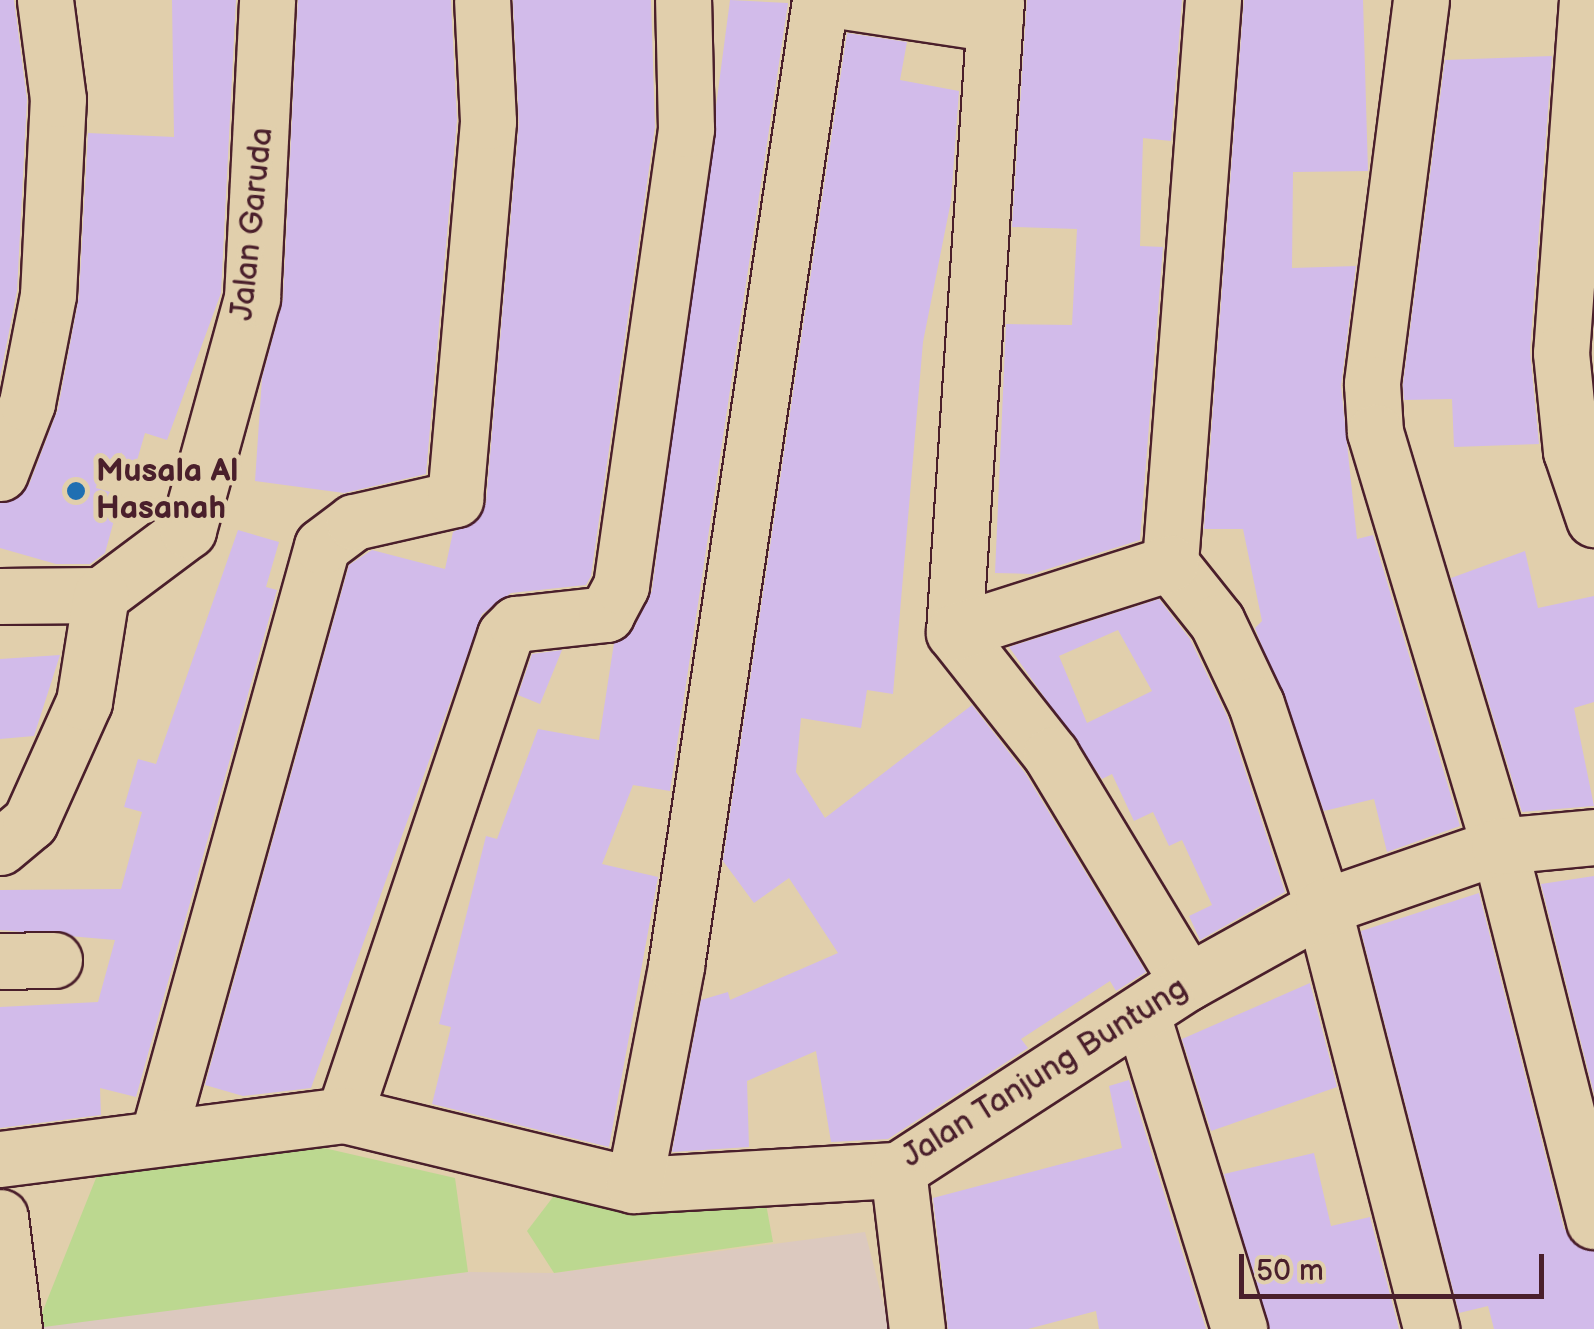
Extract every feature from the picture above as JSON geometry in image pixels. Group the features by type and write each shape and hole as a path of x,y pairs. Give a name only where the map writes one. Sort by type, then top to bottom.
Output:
{"street":[{"path":"0,473 28,403 48,295 58,99 44,0"},
{"name":"Jalan Garuda","path":"101,595 188,530 252,298 267,0"},
{"path":"159,1133 322,546 354,522 439,508 457,491 488,121 482,0"},
{"path":"344,1116 505,635 516,624 606,614 622,586 686,129 683,0"},
{"path":"634,1185 676,966 820,0"},
{"path":"836,0 995,12 954,632 1051,755 1188,982"},
{"path":"1213,0 1170,563 1217,622 1256,704 1323,907 1431,1329"},
{"path":"1421,0 1372,384 1375,432 1500,846 1594,1221"},
{"path":"1587,0 1561,352 1571,451 1594,519"},
{"path":"954,632 1170,563"},
{"path":"0,596 101,595 84,702 30,822 0,847"},
{"name":"Jalan Tanjung Buntung","path":"0,1159 159,1133 344,1116 634,1185 898,1170 1188,982 1323,907 1500,846 1594,838"},
{"path":"0,960 54,960"},
{"path":"1142,1014 1239,1329"},
{"path":"898,1170 917,1329"},
{"path":"0,1217 14,1329"}],"shaded area":[{"path":"865,1232 890,1329 24,1329 468,1272 554,1273"}],"green space":[{"path":"276,1137 455,1178 468,1272 36,1328 100,1168"},
{"path":"764,1193 773,1242 554,1273 527,1231 553,1197"}],"building":[{"path":"0,0 14,0 27,100 17,291 0,378"},
{"path":"172,0 236,0 221,293 167,440 145,433 136,464 102,460 96,488 121,495 105,553 90,564 56,564 0,548 0,503 29,485 58,409 79,297 88,133 174,137"},
{"path":"298,0 451,0 457,120 426,474 344,493 255,481 262,378 283,300"},
{"path":"513,0 651,0 655,127 591,576 586,585 511,593 482,614 311,1088 243,1096 205,1085 349,565 372,550 445,569 453,532 478,520 486,503 519,123"},
{"path":"730,0 788,3 670,791 633,785 602,864 658,877 609,1147 432,1104 451,1027 439,1024 486,836 497,839 538,729 599,740 614,643 633,630 652,591"},
{"path":"1027,0 1182,0 1171,141 1143,138 1140,246 1163,247 1140,540 1032,574 995,573 1006,324 1072,325 1077,229 1012,227"},
{"path":"1244,0 1363,0 1368,171 1293,172 1292,268 1356,266 1341,386 1357,539 1373,535 1460,826 1387,852 1374,799 1324,811 1255,628 1262,621 1243,529 1204,529"},
{"path":"847,33 907,42 900,80 959,91 951,201 923,342 893,694 867,690 861,728 801,718 796,772 825,818 972,705 1025,773 1146,972 1116,991 1110,981 1021,1039 1028,1048 888,1139 831,1142 816,1051 747,1081 749,1147 672,1152 701,1000 728,992 730,1000 838,953 789,878 754,903 723,861"},
{"path":"1552,56 1530,351 1539,444 1454,447 1452,399 1404,400 1403,385 1445,60"},
{"path":"238,530 279,542 266,587 277,590 136,1097 100,1088 101,1115 0,1128 0,1007 98,1002 115,940 0,930 0,890 121,889 142,812 124,807 138,759 156,764"},
{"path":"1525,551 1538,608 1594,596 1594,702 1574,708 1594,806 1522,812 1451,578"},
{"path":"1159,599 1190,639 1227,716 1285,892 1200,940 1189,916 1212,905 1182,840 1169,846 1153,812 1134,821 1112,774 1102,779 1009,647","holes":["1118,630 1152,691 1087,723 1059,656"]},
{"path":"562,650 540,704 518,695 532,654"},
{"path":"60,655 34,736 0,739 0,659"},
{"path":"1594,876 1594,1094 1541,884"},
{"path":"1479,893 1564,1229 1594,1251 1594,1329 1494,1329 1488,1306 1459,1313 1361,931"},
{"path":"1310,983 1337,1087 1211,1131 1182,1039"},
{"path":"1129,1080 1206,1329 1099,1329 1096,1311 1028,1329 948,1329 933,1198 1122,1148 1109,1086"},
{"path":"1314,1153 1331,1226 1370,1217 1399,1329 1269,1329 1224,1174"}],"place":[{"name":"Musala Al Hasanah","path":"76,491"}]}
